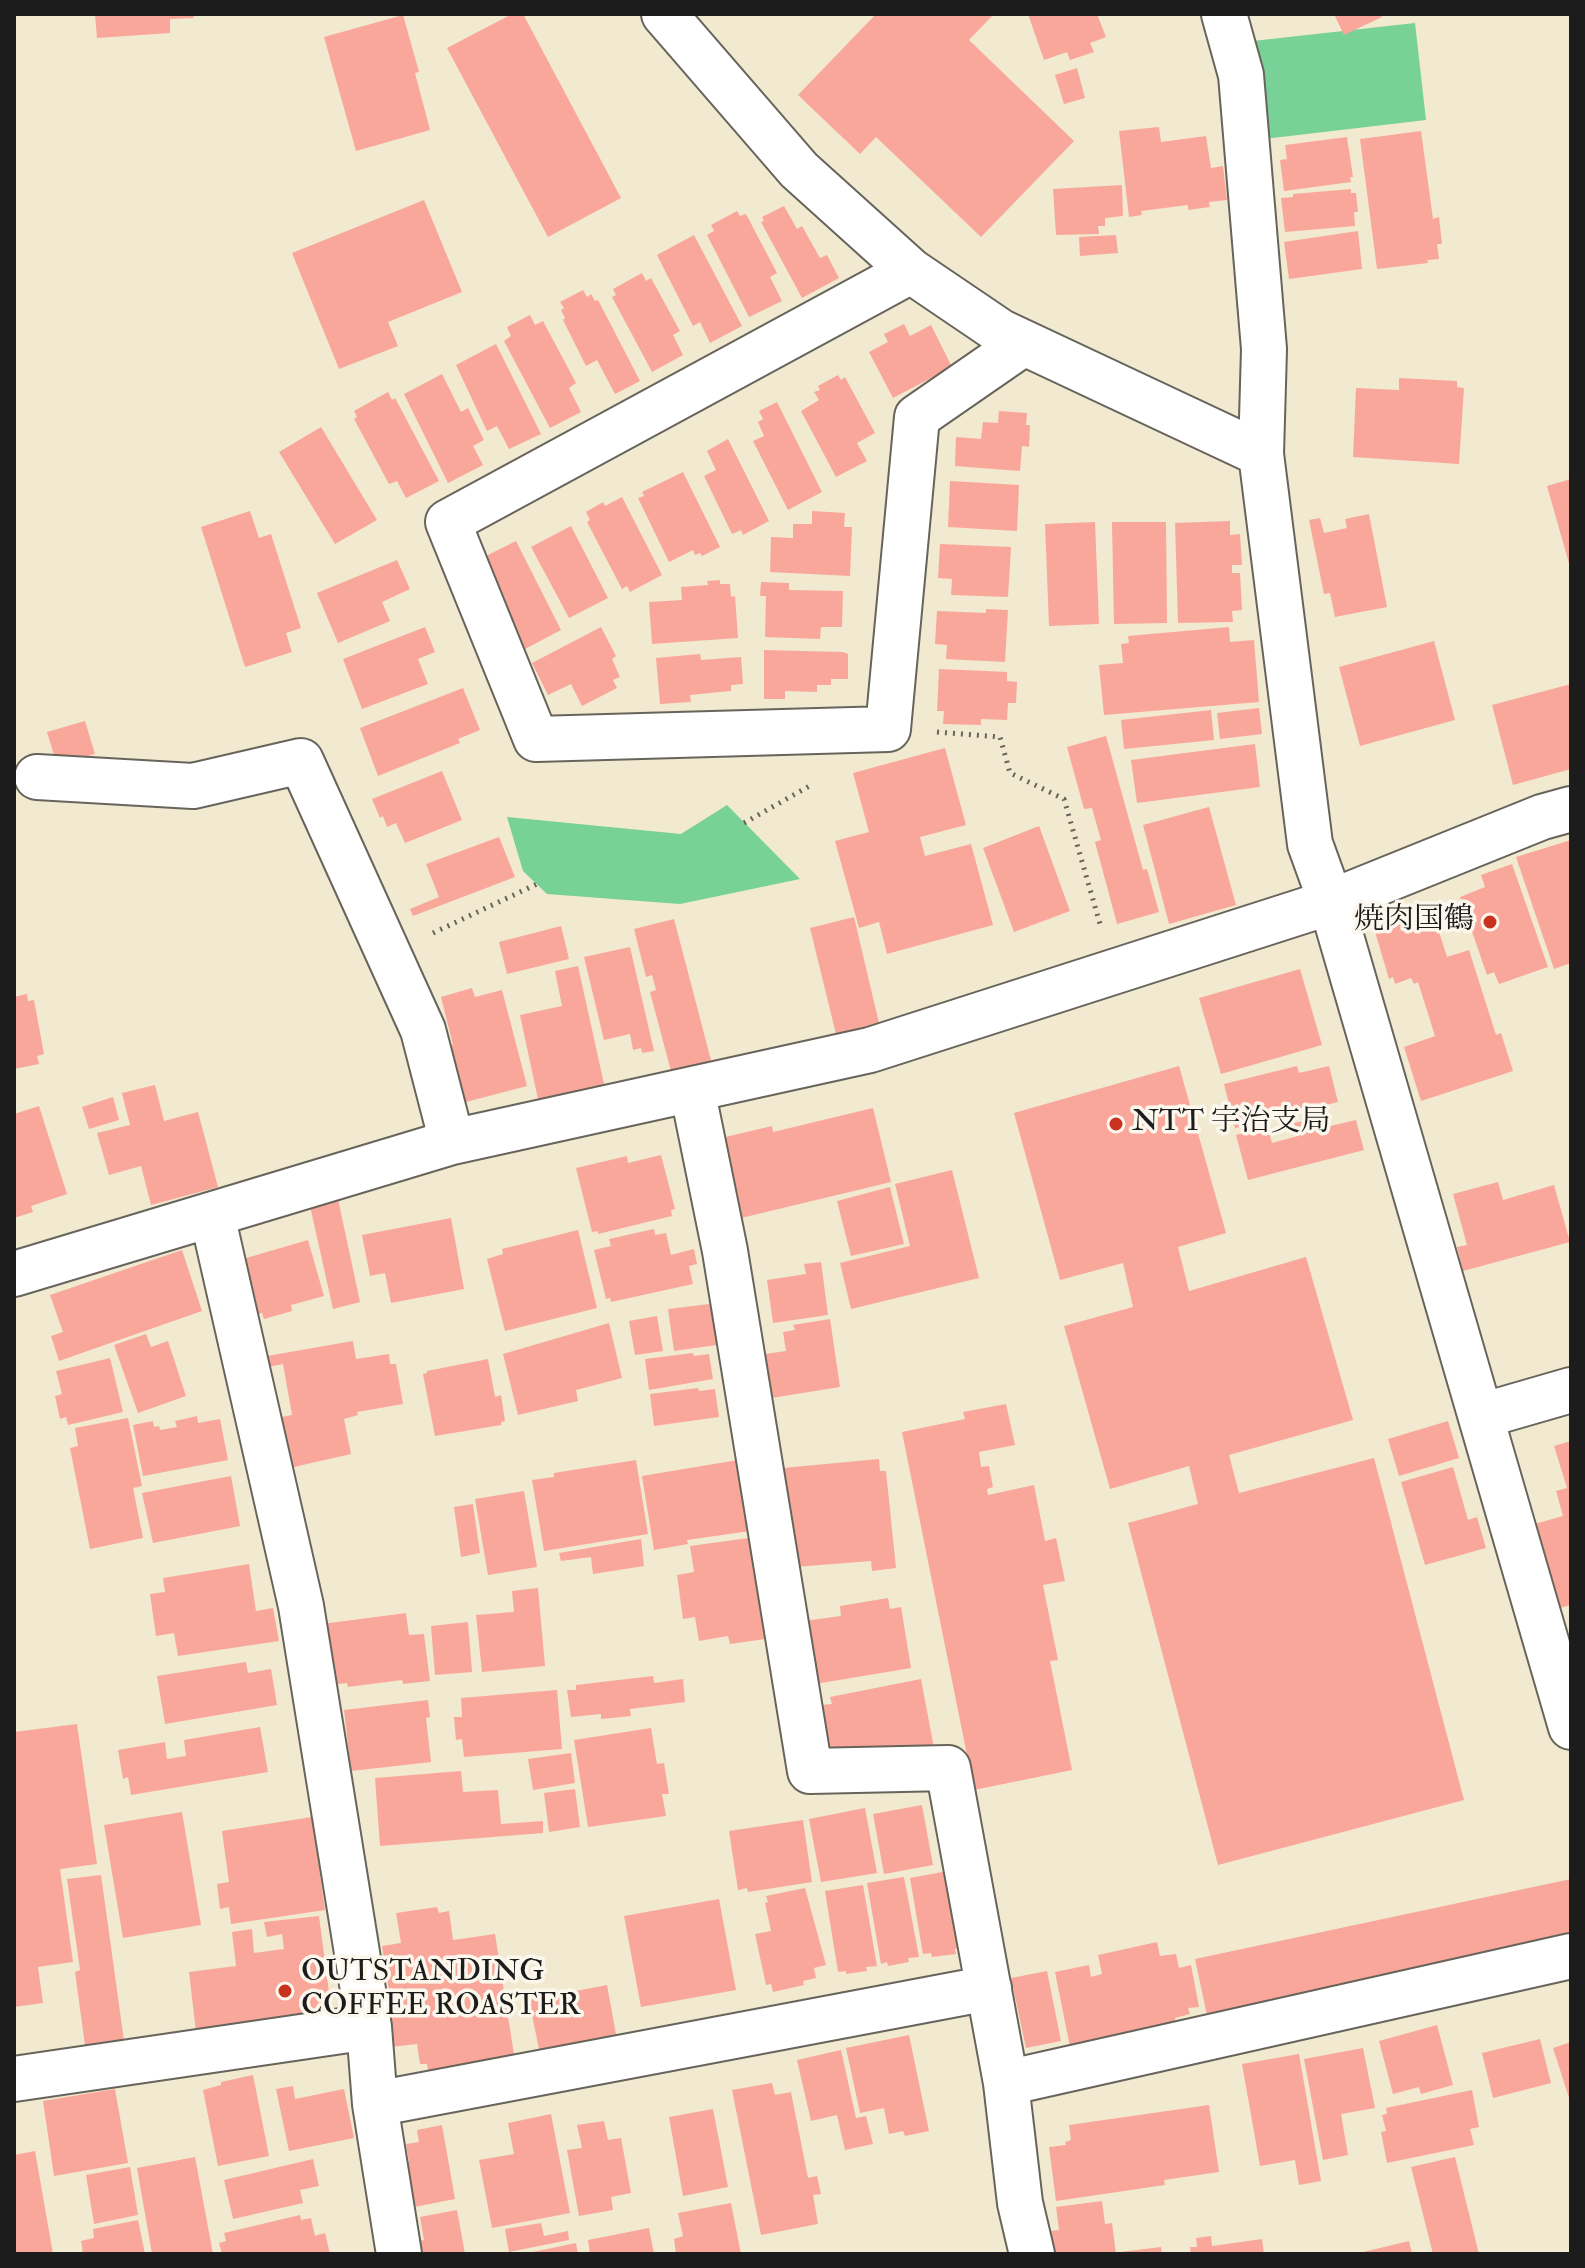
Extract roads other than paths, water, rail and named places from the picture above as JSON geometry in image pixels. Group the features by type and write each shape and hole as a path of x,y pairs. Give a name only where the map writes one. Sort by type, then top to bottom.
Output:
{"street":[{"path":"664,14 799,170 911,271 1001,332 1261,454"},
{"path":"1224,14 1241,75 1264,349 1261,454 1310,844 1331,902 1571,1727"},
{"path":"911,271 448,522 536,739 888,729 917,417 1024,343"},
{"path":"37,777 193,786 301,761 423,1030 452,1142"},
{"path":"14,1274 452,1142 870,1050 1331,902 1542,817 1571,809"},
{"path":"692,1089 725,1251 810,1771 948,1768 1006,2083 1020,2203 1032,2254"},
{"path":"212,1215 301,1606 369,2027 375,2104 399,2254"},
{"path":"1481,1416 1571,1390"},
{"path":"1006,2083 1571,1956"},
{"path":"375,2104 989,1988"},
{"path":"14,2079 369,2027"}],"place":[{"name":"焼肉国鶴","path":"1490,922"},
{"name":"NTT 宇治支局","path":"1116,1124"},
{"name":"OUTSTANDING COFFEE ROASTER","path":"285,1991"}]}
